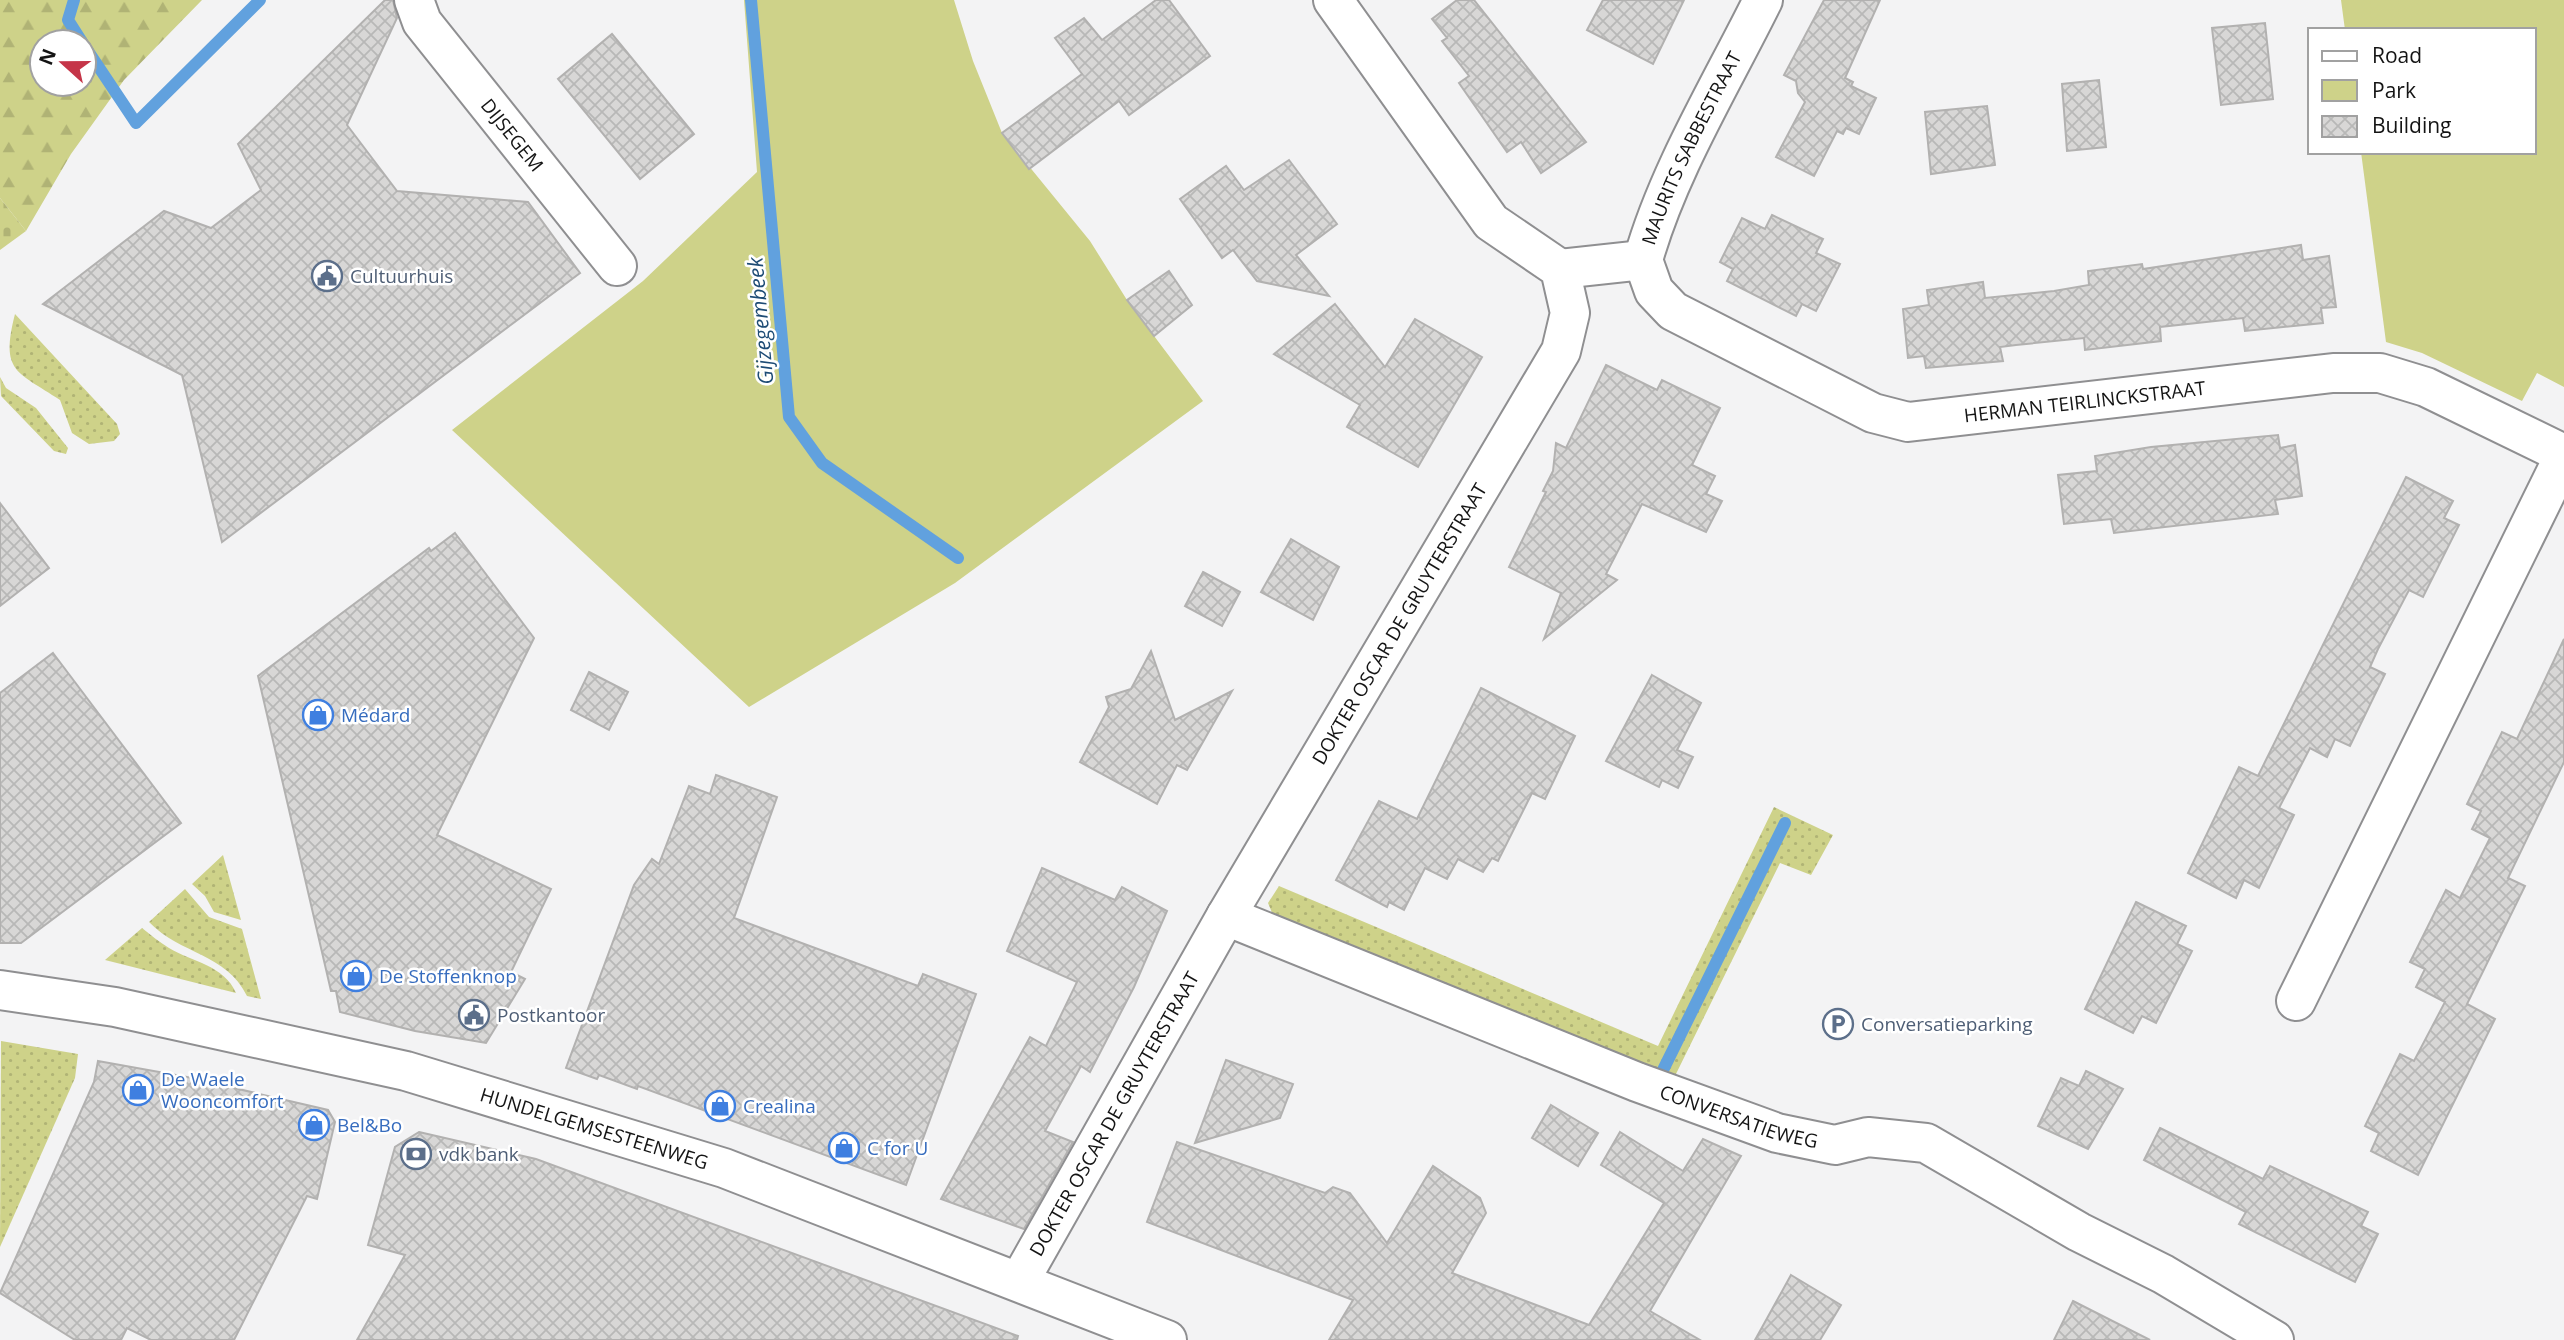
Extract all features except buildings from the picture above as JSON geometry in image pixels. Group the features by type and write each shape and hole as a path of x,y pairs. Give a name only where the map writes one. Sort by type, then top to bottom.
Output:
{"street":[{"name":"DIJSEGEM","path":"414,0 422,22 617,266"},
{"path":"1333,0 1491,222 1560,269"},
{"name":"MAURITS SABBESTRAAT","path":"1560,269 1643,260 1669,189 1763,0"},
{"name":"HERMAN TEIRLINCKSTRAAT","path":"1643,260 1654,290 1673,311 1874,413 1908,422 2333,373 2380,373 2427,387 2564,455 2296,1001"},
{"name":"DOKTER OSCAR DE GRUYTERSTRAAT","path":"1020,1280 1226,915 1560,351 1570,313 1560,269"},
{"name":"CONVERSATIEWEG","path":"1226,915 1637,1082 1777,1133 1835,1145 1868,1137 1926,1143 2080,1231 2163,1274 2274,1340"},
{"name":"HUNDELGEMSESTEENWEG","path":"0,990 115,1007 406,1071 724,1168 1020,1280 1167,1340"}],"green space":[{"path":"0,0 202,0 124,80 71,154 26,231 0,198"},
{"path":"744,0 954,0 973,61 1002,133 1090,241 1127,300 1203,401 955,583 749,707 452,430 643,281 757,172"},
{"path":"2341,0 2564,0 2564,387 2537,373 2522,401 2422,353 2386,342 2361,154 2536,154 2536,28 2345,28"},
{"path":"0,198 26,231 0,250"},
{"path":"15,314 117,424 120,434 114,441 89,444 72,433 60,400 23,376 16,368 11,359 10,348"},
{"path":"0,377 6,388 36,408 68,448 66,454 54,451 1,396"},
{"path":"1774,807 1833,835 1811,875 1780,863 1674,1078 1276,922 1268,903 1279,886 1658,1046"},
{"path":"223,855 241,920 214,912 205,896 192,884"},
{"path":"185,889 209,917 242,929 261,999 247,996 227,971 162,933 149,922"},
{"path":"142,928 169,948 216,970 231,984 236,993 105,960"},
{"path":"1,1041 78,1054 75,1078 0,1247"}],"waterway":[{"path":"73,28 68,20 74,0"},
{"path":"98,66 136,123 260,0"},
{"name":"Gijzegembeek","path":"751,0 789,417 822,463 958,558"},
{"path":"1663,1070 1785,823"}],"place":[{"name":"Cultuurhuis","path":"327,276"},
{"name":"Médard","path":"318,715"},
{"name":"De Stoffenknop","path":"356,976"},
{"name":"Postkantoor","path":"474,1015"},
{"name":"Conversatieparking","path":"1838,1024"},
{"name":"De Waele Wooncomfort","path":"138,1090"},
{"name":"Crealina","path":"720,1106"},
{"name":"Bel&Bo","path":"314,1125"},
{"name":"C for U","path":"844,1148"},
{"name":"vdk bank","path":"416,1154"}]}
